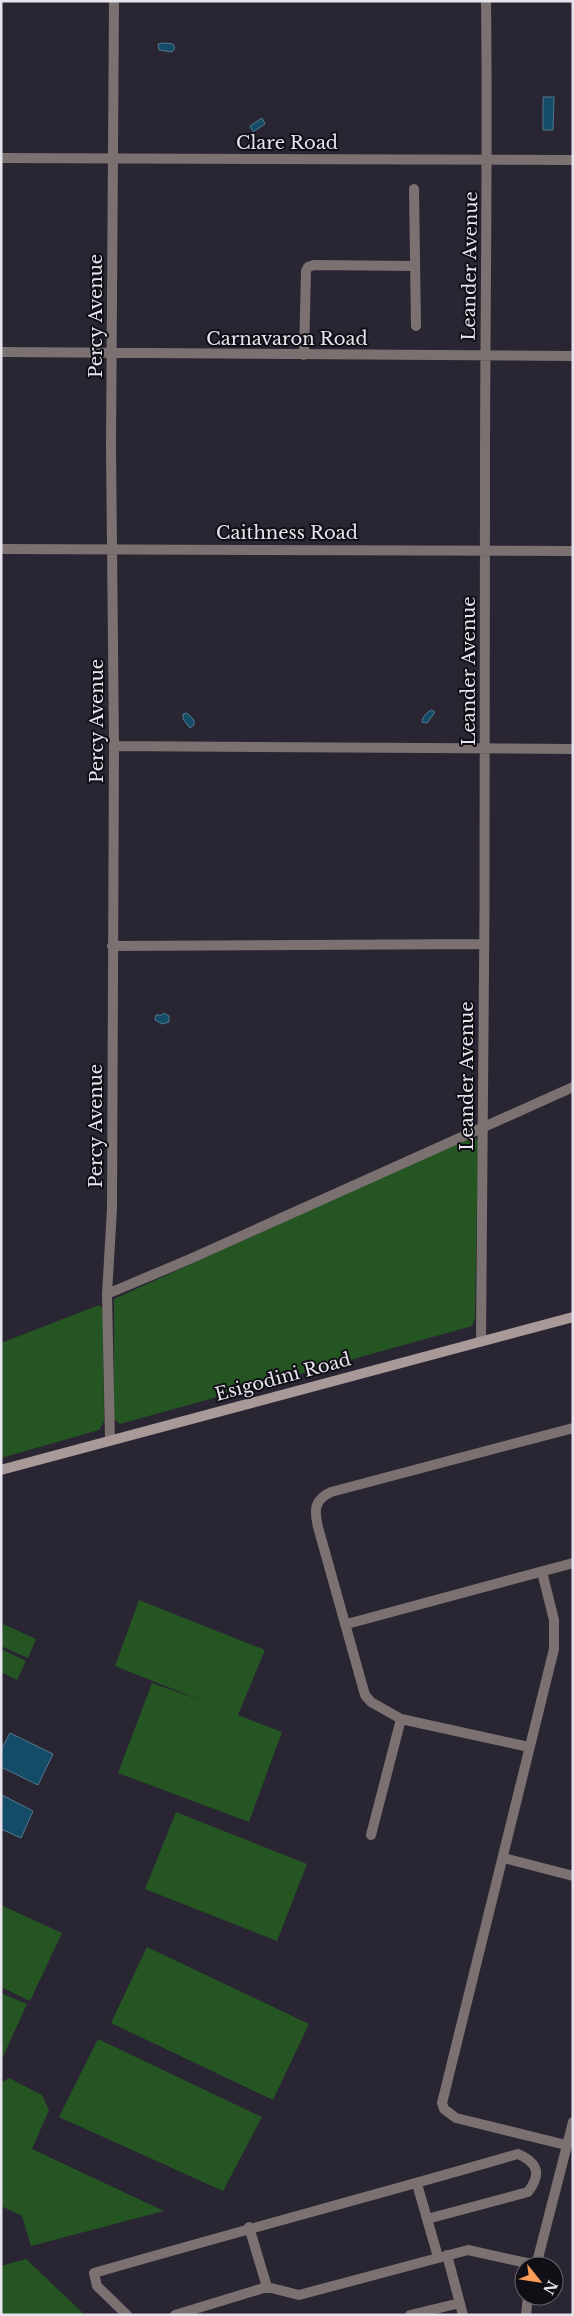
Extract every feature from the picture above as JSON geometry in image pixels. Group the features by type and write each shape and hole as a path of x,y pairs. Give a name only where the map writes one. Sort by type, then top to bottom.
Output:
{"main road":[{"name":"Esigodini Road","path":"1,1470 573,1317"}],"street":[{"name":"Percy Avenue","path":"110,1440 107,1294 112,1209 114,1"},
{"name":"Leander Avenue","path":"481,1341 484,1126 485,356 488,161 486,1"},
{"name":"Clare Road","path":"1,158 573,160"},
{"path":"414,189 416,326"},
{"path":"304,355 306,271 308,267 314,265 415,266"},
{"name":"Carnavaron Road","path":"1,352 573,356"},
{"name":"Caithness Road","path":"1,549 573,551"},
{"path":"114,746 573,749"},
{"path":"112,946 483,944"},
{"path":"107,1294 573,1086"},
{"path":"529,1746 401,1719 371,1702 365,1695 315,1513 316,1504 322,1497 331,1492 573,1428"},
{"path":"347,1624 573,1563"},
{"path":"542,1572 556,1635 554,1649 529,1746 504,1858 442,2102 444,2110 456,2118 566,2145"},
{"path":"371,1835 401,1719"},
{"path":"504,1858 573,1876"},
{"path":"538,2256 573,2122"},
{"path":"127,2315 97,2286 94,2273 249,2228 417,2184 518,2154 530,2159 536,2170 536,2181 528,2192 427,2219"},
{"path":"417,2184 427,2219 443,2256 463,2315"},
{"path":"249,2228 267,2287"},
{"path":"175,2315 267,2287 299,2295 443,2256 474,2250 514,2260"},
{"path":"410,2315 460,2303"}],"green space":[{"path":"473,1136 478,1140 475,1318 472,1326 120,1424 114,1419 114,1299"},
{"path":"99,1305 103,1309 104,1421 99,1430 1,1458 1,1343"},
{"path":"139,1600 265,1650 238,1715 282,1732 249,1822 118,1773 152,1683 203,1701 115,1666"},
{"path":"3,1624 36,1639 28,1658 1,1646"},
{"path":"1,1649 26,1661 17,1680 1,1672"},
{"path":"176,1812 307,1864 277,1941 145,1889"},
{"path":"1,1905 62,1933 30,2001 1,1987"},
{"path":"147,1947 309,2024 273,2100 111,2023"},
{"path":"1,1993 27,2004 1,2061"},
{"path":"98,2039 262,2117 223,2191 59,2117"},
{"path":"9,2078 42,2095 49,2110 32,2149 164,2211 31,2246 22,2216 1,2206 1,2083"},
{"path":"26,2259 85,2315 1,2315 1,2266"}],"water":[{"path":"158,44 173,44 175,48 172,52 159,50"},
{"path":"543,97 554,97 553,130 543,130"},
{"path":"262,118 265,124 253,132 250,126"},
{"path":"432,710 435,712 427,723 422,722 426,714"},
{"path":"187,713 194,720 194,725 190,728 183,719 183,714"},
{"path":"164,1013 169,1016 169,1022 162,1024 155,1020 156,1015"},
{"path":"10,1733 53,1754 38,1785 1,1767 1,1750"},
{"path":"2,1795 33,1811 21,1838 1,1829"}]}
